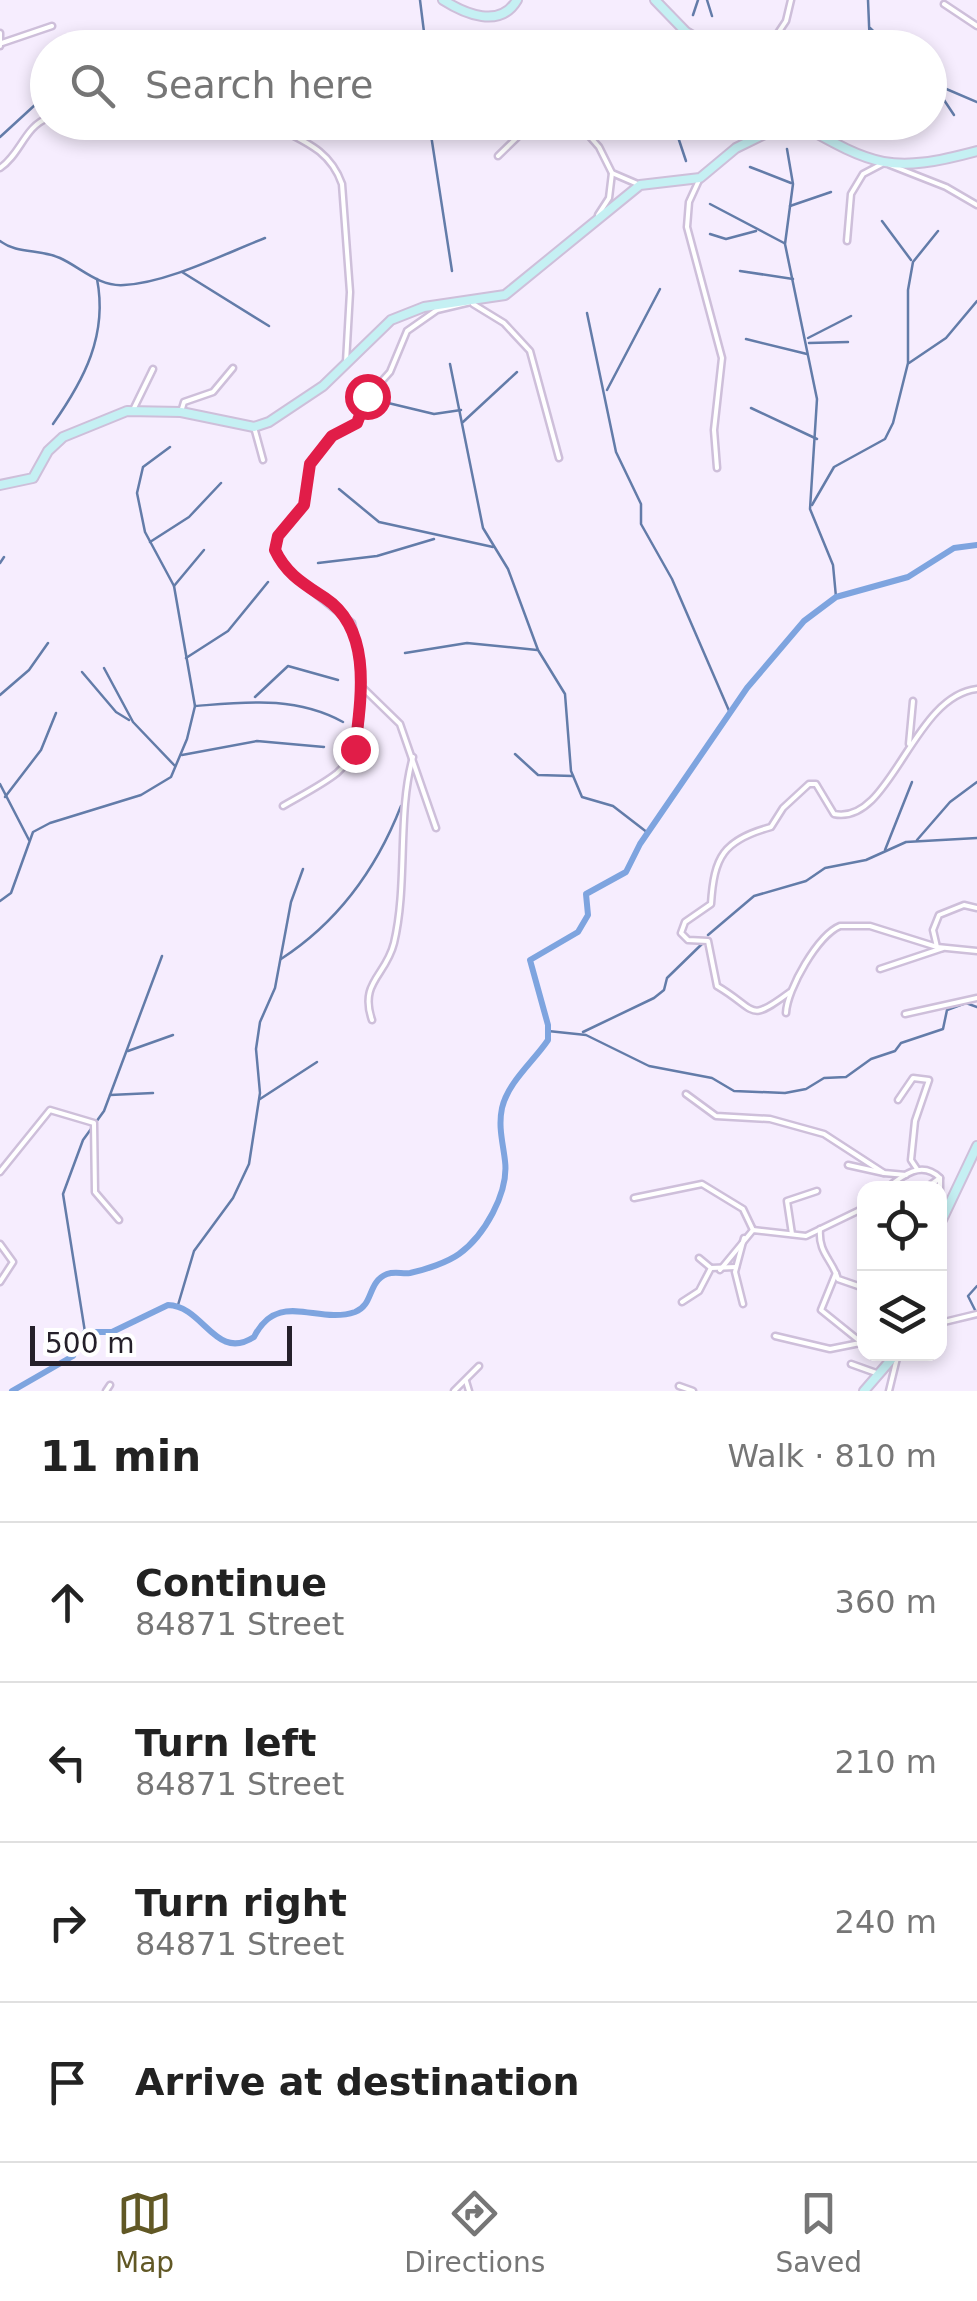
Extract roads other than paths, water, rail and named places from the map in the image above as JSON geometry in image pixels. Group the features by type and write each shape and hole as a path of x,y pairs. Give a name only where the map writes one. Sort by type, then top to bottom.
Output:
{"street":[{"path":"443,0 465,12 489,17 508,12 517,0"},
{"path":"655,0 684,30"},
{"path":"780,30 791,0"},
{"path":"944,4 977,26"},
{"path":"41,30 52,26"},
{"path":"0,33 1,44 30,34"},
{"path":"0,168 14,160 30,131"},
{"path":"307,140 337,170 342,184 350,304 345,367"},
{"path":"498,156 514,140"},
{"path":"591,228 609,198 612,174 593,140"},
{"path":"717,468 714,430 722,358 687,228 689,202 700,178 736,148 754,140"},
{"path":"832,140 946,187 977,206"},
{"path":"848,241 851,194 863,174 886,165 911,165 977,151"},
{"path":"612,174 640,185 700,178"},
{"path":"283,806 337,772 352,754 361,686 352,623 291,574 276,554 276,542 304,505 310,464 332,436 357,423 364,401 390,372 404,334 437,310 513,290 640,185"},
{"path":"0,485 33,478 48,450 63,437 108,416 133,410 181,412 254,427 294,409 345,367 381,327 402,314 441,304 474,303 504,323 530,351 558,458"},
{"path":"181,412 184,402 214,392 234,368"},
{"path":"133,410 153,370"},
{"path":"254,427 263,460"},
{"path":"361,686 395,717 413,757 436,828"},
{"path":"790,992 764,1013 754,1011 715,982 708,941 688,940 680,933 685,922 711,904 712,874 729,846 771,827 783,808 809,784 816,784 834,814 856,811 887,784 909,744 946,704 977,689"},
{"path":"909,744 913,701"},
{"path":"372,1020 368,990 395,939 409,808 407,778 413,757"},
{"path":"940,948 933,930 938,914 964,905 977,908"},
{"path":"786,1013 790,992 820,940 840,926 904,934 940,948 977,951"},
{"path":"880,969 940,948"},
{"path":"905,1014 977,998"},
{"path":"898,1100 914,1078 928,1080 915,1121 911,1160 917,1169 938,1175"},
{"path":"686,1094 716,1116 770,1119 824,1134 884,1172"},
{"path":"0,1172 50,1110 94,1123 95,1192 119,1220"},
{"path":"947,1209 977,1146"},
{"path":"848,1165 906,1175"},
{"path":"897,1181 917,1169"},
{"path":"932,1181 938,1175"},
{"path":"938,1175 938,1181"},
{"path":"634,1198 702,1184 743,1209 753,1230"},
{"path":"792,1234 787,1201 818,1191"},
{"path":"720,1270 753,1230 806,1236 857,1211"},
{"path":"820,1228 822,1253 846,1286 857,1287"},
{"path":"743,1304 736,1267 744,1238"},
{"path":"0,1244 13,1262 0,1282"},
{"path":"698,1258 710,1268 736,1267"},
{"path":"682,1302 699,1291 710,1268"},
{"path":"836,1274 821,1310 857,1338"},
{"path":"947,1320 977,1314"},
{"path":"775,1336 830,1349 857,1344"},
{"path":"864,1391 891,1361"},
{"path":"889,1391 895,1361"},
{"path":"851,1364 880,1374"},
{"path":"454,1391 479,1366"},
{"path":"466,1381 469,1391"},
{"path":"106,1391 110,1385"},
{"path":"679,1386 694,1391"}],"waterway":[{"path":"420,0 424,30"},
{"path":"693,15 698,0"},
{"path":"707,0 712,16"},
{"path":"868,0 869,30"},
{"path":"947,89 977,102"},
{"path":"947,104 954,115"},
{"path":"0,137 30,110"},
{"path":"432,140 452,271"},
{"path":"679,140 686,161"},
{"path":"787,149 793,184 785,244 817,399 810,509 833,565 836,597"},
{"path":"750,167 791,183"},
{"path":"790,206 831,192"},
{"path":"710,204 784,243"},
{"path":"882,221 911,260"},
{"path":"710,234 726,239 756,231"},
{"path":"812,505 834,467 885,439 893,423 908,363 908,290 913,262 938,231"},
{"path":"0,241 14,248 52,255 98,280 124,285 177,273 265,238"},
{"path":"740,271 793,279"},
{"path":"182,272 269,326"},
{"path":"53,424 91,356 99,319 97,279"},
{"path":"607,390 660,289"},
{"path":"909,363 946,338 977,301"},
{"path":"587,313 616,452 641,504 641,524 672,579 730,713"},
{"path":"808,338 851,316"},
{"path":"746,339 807,354"},
{"path":"809,343 848,342"},
{"path":"450,364 483,528 508,569 538,650 565,694 571,771 582,797 613,806 648,833"},
{"path":"463,422 517,372"},
{"path":"384,402 434,414 461,410"},
{"path":"751,408 817,439"},
{"path":"0,901 11,893 33,832 50,823 141,795 171,777 187,739 195,706 174,586 145,532 137,493 143,467 170,447"},
{"path":"150,542 189,517 221,483"},
{"path":"339,489 379,522 493,547"},
{"path":"318,563 377,556 434,539"},
{"path":"12,1391 73,1356 85,1332 112,1332 168,1305 191,1314 219,1338 241,1343 254,1337 275,1315 286,1311 327,1315 355,1312 365,1304 381,1278 436,1265 468,1246 486,1225 503,1186 505,1161 500,1122 505,1098 548,1040 548,1025 530,960 578,932 588,915 586,894 626,872 640,844 747,688 804,621 836,597 908,577 954,548 977,545"},
{"path":"174,586 204,550"},
{"path":"0,563 4,557"},
{"path":"186,658 228,631 268,582"},
{"path":"0,695 29,670 48,643"},
{"path":"405,653 467,643 537,650"},
{"path":"255,697 288,666 338,680"},
{"path":"104,668 133,722 175,766"},
{"path":"82,672 116,712 129,720"},
{"path":"195,706 289,704 343,722"},
{"path":"5,797 41,750 56,713"},
{"path":"182,755 257,741 324,747"},
{"path":"515,754 538,775 573,776"},
{"path":"885,850 912,782"},
{"path":"917,840 950,802 977,782"},
{"path":"0,784 29,840"},
{"path":"281,959 320,928 353,893 380,852 401,806"},
{"path":"708,935 754,896 806,881 825,868 866,860 906,842 977,838"},
{"path":"178,1305 194,1251 233,1198 249,1164 260,1093 256,1049 260,1022 275,988 291,902 303,869"},
{"path":"583,1032 654,998 664,990 667,978 704,942"},
{"path":"85,1332 63,1194 83,1140 104,1111 162,956"},
{"path":"548,1031 586,1035 649,1066 712,1078 734,1091 785,1093 806,1089 824,1078 846,1077 871,1059 895,1051 901,1043 943,1029 947,1010 966,1003 977,1007"},
{"path":"128,1051 173,1035"},
{"path":"260,1099 317,1062"},
{"path":"110,1095 153,1093"},
{"path":"976,1312 968,1296 977,1286"}]}
